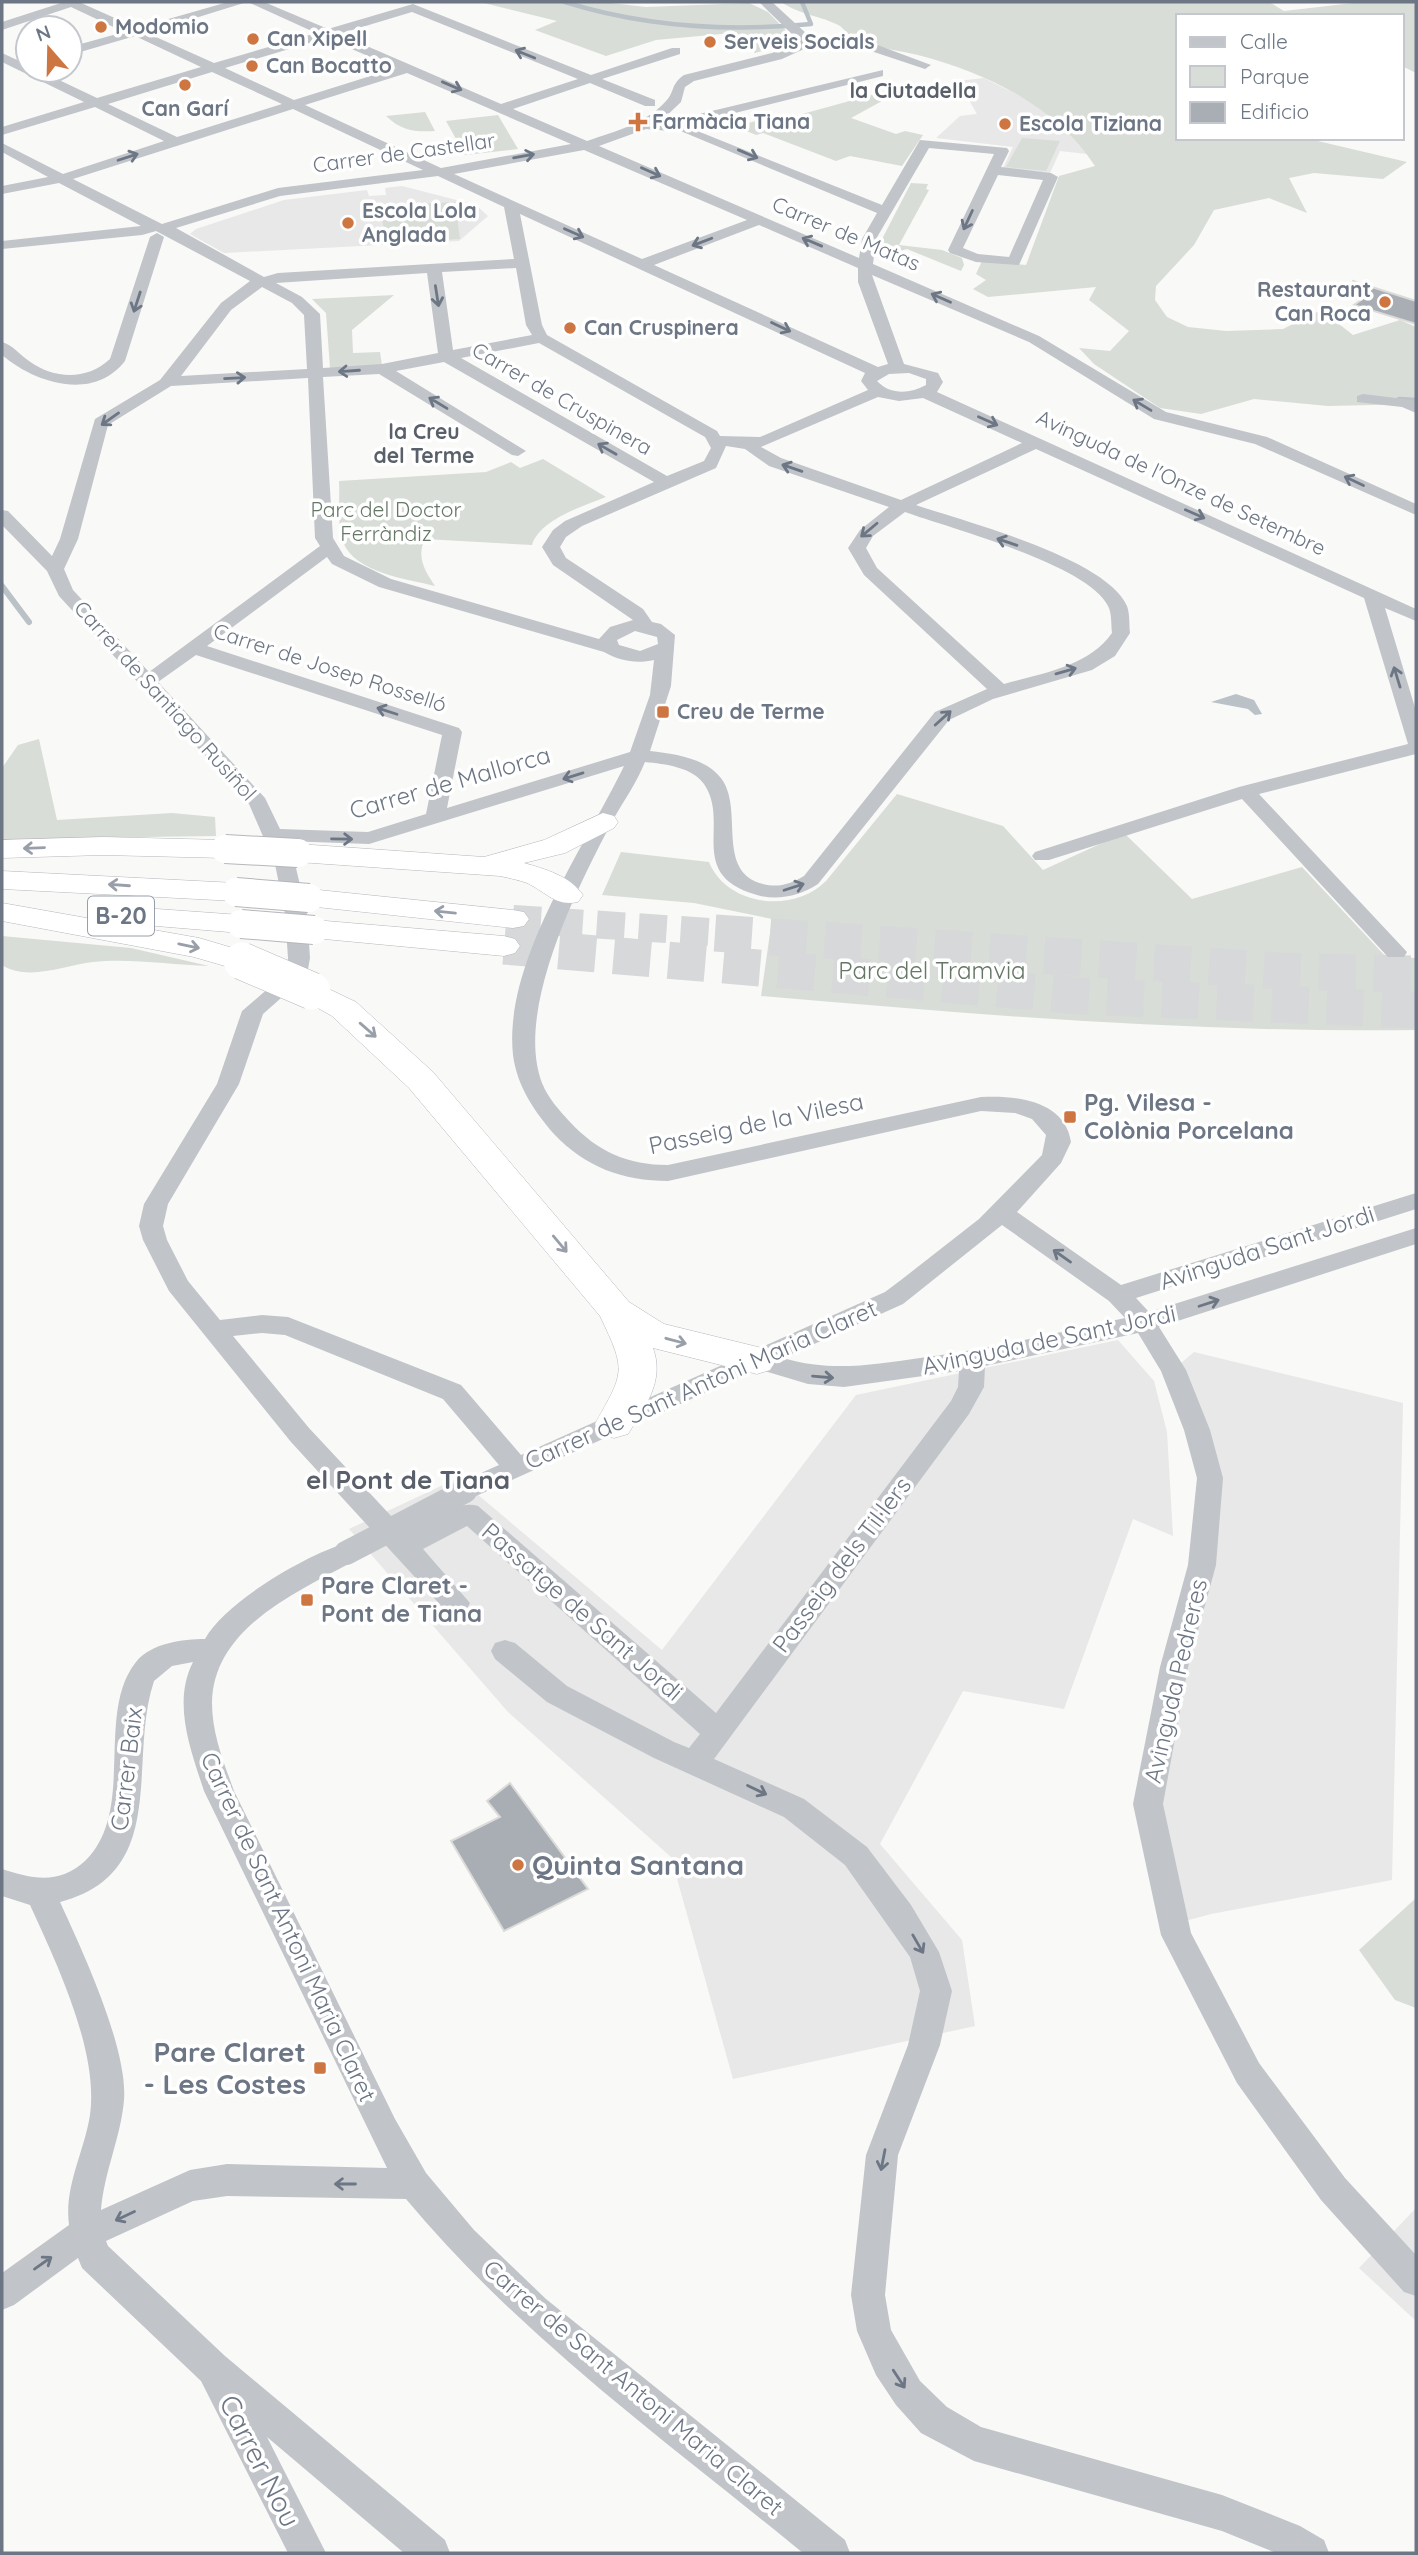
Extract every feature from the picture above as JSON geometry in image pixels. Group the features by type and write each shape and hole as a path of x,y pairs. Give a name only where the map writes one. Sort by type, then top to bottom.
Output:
{"highway":[{"path":"465,864 532,855 603,822"},
{"path":"2,849 103,846 225,849 286,844 500,867 537,876 567,895"},
{"name":"B-20","path":"2,880 309,898 509,932 314,930 2,911"},
{"path":"2,911 200,948 242,961 312,991 344,1009 421,1080 616,1311 635,1350 642,1373 634,1393 614,1424"},
{"path":"616,1311 653,1335 757,1360"}],"street":[{"path":"29,2 72,2 876,372 897,367 911,368 932,376 935,382 933,388 925,393 893,396 878,391 869,382 876,372"},
{"path":"2,26 72,2"},
{"path":"84,47 241,2"},
{"name":"Carrer de Matas","path":"254,2 279,7 410,68 1034,339 1160,416 1261,440 1416,510"},
{"path":"765,2 804,38 802,45"},
{"path":"2,131 413,8 650,103"},
{"path":"651,121 676,99 683,81 777,56 802,45 872,47 925,65"},
{"path":"502,108 676,51"},
{"path":"2,190 63,178 410,68"},
{"path":"681,124 878,73"},
{"path":"60,84 176,142"},
{"path":"651,121 681,124 885,211"},
{"name":"Carrer de Castellar","path":"2,245 192,226 226,208 287,190 440,172 588,145 651,121"},
{"path":"897,367 865,282 870,239 925,143 1002,151 992,170 955,250 976,258 1014,262 1051,177 992,170"},
{"path":"2,147 159,231 304,304 312,314 323,526 328,548 345,565 385,583 575,639 615,637 646,626"},
{"path":"511,205 534,325 541,338 716,449"},
{"path":"643,264 760,220"},
{"path":"2,348 34,371 52,378 86,378 110,369 117,361 159,231"},
{"path":"55,569 69,539 101,422 167,382 220,312 260,281 523,263"},
{"name":"Carrer de Cruspinera","path":"436,268 433,271 446,356 667,483"},
{"path":"167,382 382,369 541,338"},
{"path":"382,369 518,451"},
{"path":"629,656 648,656 663,649 668,640 666,635 646,626 637,613 559,561 551,547 554,538 564,528 667,483 716,449 756,445 878,391"},
{"name":"Avinguda de l'Onze de Setembre","path":"925,393 1274,549 1416,616"},
{"path":"1363,399 1406,403 1416,408"},
{"path":"1000,690 870,571 857,548 860,536 901,505 1037,442"},
{"path":"638,756 688,766 704,773 713,783 723,846 732,874 742,884 759,890 778,891 805,884 942,716 972,700 1000,690 1085,666 1108,652 1121,633 1118,607 1102,587 1051,557 775,462 756,445"},
{"name":"Carrer de Santiago Rusiñol","path":"2,515 55,569 65,592 258,802 286,844 299,946 299,971 253,1012 228,1084 156,1204 151,1226 155,1240 178,1285 216,1329"},
{"path":"147,682 328,548"},
{"path":"1373,598 1416,742"},
{"path":"1394,606 1416,598"},
{"path":"615,637 624,604"},
{"path":"615,637 660,692"},
{"name":"Carrer de Josep Rosselló","path":"194,648 452,732 435,819"},
{"name":"Passeig de la Vilesa","path":"663,649 663,685 638,756 567,895 535,968 527,996 524,1021 525,1062 544,1108 564,1130 602,1162 643,1174 668,1173 957,1108 999,1103 1028,1108"},
{"path":"1042,856 1245,791 1416,748"},
{"name":"Carrer de Mallorca","path":"286,844 369,838 638,756"},
{"path":"1245,791 1396,952"},
{"name":"Carrer de Sant Antoni Maria Claret","path":"832,2553 524,2302 462,2241 414,2184 383,2130 212,1775 198,1725 196,1703 199,1679 209,1650 223,1633 273,1594 345,1553 516,1467 894,1298 934,1270 1002,1213 1055,1155 1059,1142 1050,1121 1028,1108"},
{"name":"Avinguda Sant Jordi","path":"1118,1295 1416,1201"},
{"name":"Avinguda Pedreres","path":"1002,1213 1118,1295 1144,1323 1173,1370 1197,1430 1210,1478 1202,1565 1174,1667 1148,1804 1176,1935 1248,2073 1333,2189 1416,2280"},
{"name":"Avinguda de Sant Jordi","path":"757,1360 808,1375 844,1378 973,1360 1144,1323 1416,1236"},
{"path":"216,1329 262,1324 289,1326 452,1392 516,1467"},
{"path":"216,1329 300,1435 456,1603"},
{"name":"Passeig dels Til·lers","path":"695,1763 960,1407 971,1387 973,1360"},
{"name":"Passatge de Sant Jordi","path":"404,1547 469,1513 718,1732"},
{"name":"Carrer Baix","path":"2,1882 24,1891 40,1893 77,1884 107,1861 118,1844 131,1721 136,1694 147,1668 172,1654 209,1650"},
{"path":"505,1651 557,1694 695,1763 794,1808 856,1856 900,1914 928,1965 936,1991 924,2045 883,2155 868,2295 874,2331 888,2363 908,2393 933,2420 974,2443 1222,2513 1287,2539 1311,2553"},
{"path":"40,1893 96,2039 108,2094 102,2133 82,2205 84,2234 94,2256 110,2275 213,2368 432,2553"},
{"path":"2,2294 84,2234 190,2186 228,2180 414,2184"},
{"name":"Carrer Nou","path":"213,2368 307,2553"}],"shaded area":[{"name":"Escola Tiziana","path":"984,78 1032,102 1063,127 1087,154 1060,151 1050,173 1003,168 1013,147 936,138 960,116 977,114 958,81"},
{"name":"Escola Lola Anglada","path":"402,186 476,205 488,216 459,241 224,253 190,234 196,229 284,200 367,190 369,196 386,195 385,188"},
{"path":"1236,694 1254,700 1262,714 1255,715 1248,709 1211,702"},
{"path":"1118,1340 1154,1381 1167,1432 1173,1536 1133,1519 1064,1709 963,1691 880,1844 962,1940 975,2026 733,2079 671,1857 508,1712 349,1529 458,1478 662,1650 856,1395"},
{"path":"1194,1352 1403,1403 1392,1880 1211,1914 1174,1924 1148,1804 1210,1478 1173,1370"},
{"path":"1416,2208 1416,2321 1359,2268"}],"green space":[{"path":"480,2 602,2 646,7 749,3 768,12 794,39 793,42 755,53 732,33 656,40 606,56 535,30 557,21"},
{"path":"781,2 1269,2 1284,11 1362,2 1416,2 1416,73 1404,67 1404,14 1176,14 1176,140 1314,140 1407,162 1383,179 1314,173 1289,178 1307,213 1269,198 1214,210 1194,245 1156,286 1155,300 1167,317 1188,327 1226,331 1283,329 1321,310 1353,335 1400,320 1416,327 1416,404 1328,406 1254,399 1201,414 1160,408 1094,364 1079,348 1110,351 1129,331 1089,300 1096,287 988,297 973,289 986,280 976,274 982,261 1026,265 1059,176 1095,166 1079,144 1039,109 993,82 943,62 857,40 840,26"},
{"path":"915,83 851,118 896,134 905,131 923,135 902,166 850,156 836,161 763,133 756,135 742,129 744,124 760,120 766,124"},
{"path":"425,112 435,131 409,130 386,116"},
{"path":"498,115 518,149 465,155 446,121"},
{"path":"1022,138 1060,141 1046,171 1006,167"},
{"path":"911,183 928,184 926,189 929,190 899,245 942,250 962,258 964,265 961,271 907,249 900,251 880,243"},
{"path":"455,202 460,239 385,243 381,206"},
{"path":"394,295 352,330 353,353 380,352 382,365 330,368 326,313 312,299"},
{"name":"Parc del Doctor Ferràndiz","path":"543,459 606,497 553,521 537,536 532,545 425,539 422,558 435,586 370,568 349,553 343,542 339,520 339,481 486,472 511,462 520,468"},
{"path":"39,739 57,820 172,813 215,817 216,836 2,839 2,768 18,745"},
{"name":"Parc del Tramvia","path":"897,794 1003,826 1043,870 1124,833 1192,899 1302,867 1386,957 1416,958 1416,1030 1170,1026 761,996 772,919 694,903 602,895 621,852 709,862 718,877 745,896 779,901 796,898 826,881"},
{"path":"2,936 131,948 209,966 107,961 47,971 23,972 2,965"},
{"path":"1416,1898 1416,2008 1395,2000 1359,1950"}],"building":[{"name":"Restaurant Can Roca","path":"1353,281 1416,301 1416,324 1354,305 1361,300 1348,295"},
{"name":"Quinta Santana","path":"510,1783 588,1889 504,1931 451,1841 500,1817 487,1801"}],"waterway":[{"path":"565,2 625,17 717,27 811,24 802,2"},
{"path":"1399,399 1416,400"},
{"path":"2,586 29,622"}],"tunnel":[{"path":"513,919 741,934"},
{"path":"715,933 1278,971 1416,974"},
{"path":"504,946 1083,996 1416,1010"}],"place":[{"name":"Modomio","path":"101,27"},
{"name":"Can Xipell","path":"253,39"},
{"name":"Serveis Socials","path":"710,42"},
{"name":"Can Bocatto","path":"252,66"},
{"name":"Can Garí","path":"185,85"},
{"name":"Farmàcia Tiana","path":"638,122"},
{"name":"Escola Tiziana","path":"1005,124"},
{"name":"Escola Lola Anglada","path":"348,223"},
{"name":"Restaurant Can Roca","path":"1385,302"},
{"name":"Can Cruspinera","path":"570,328"},
{"name":"Creu de Terme","path":"663,712"},
{"name":"Pg. Vilesa - Colònia Porcelana","path":"1070,1117"},
{"name":"Pare Claret - Pont de Tiana","path":"307,1600"},
{"name":"Quinta Santana","path":"518,1865"},
{"name":"Pare Claret - Les Costes","path":"320,2068"}],"district":[{"name":"la Ciutadella","path":"913,91"},
{"name":"la Creu del Terme","path":"424,444"},
{"name":"el Pont de Tiana","path":"408,1480"}]}
